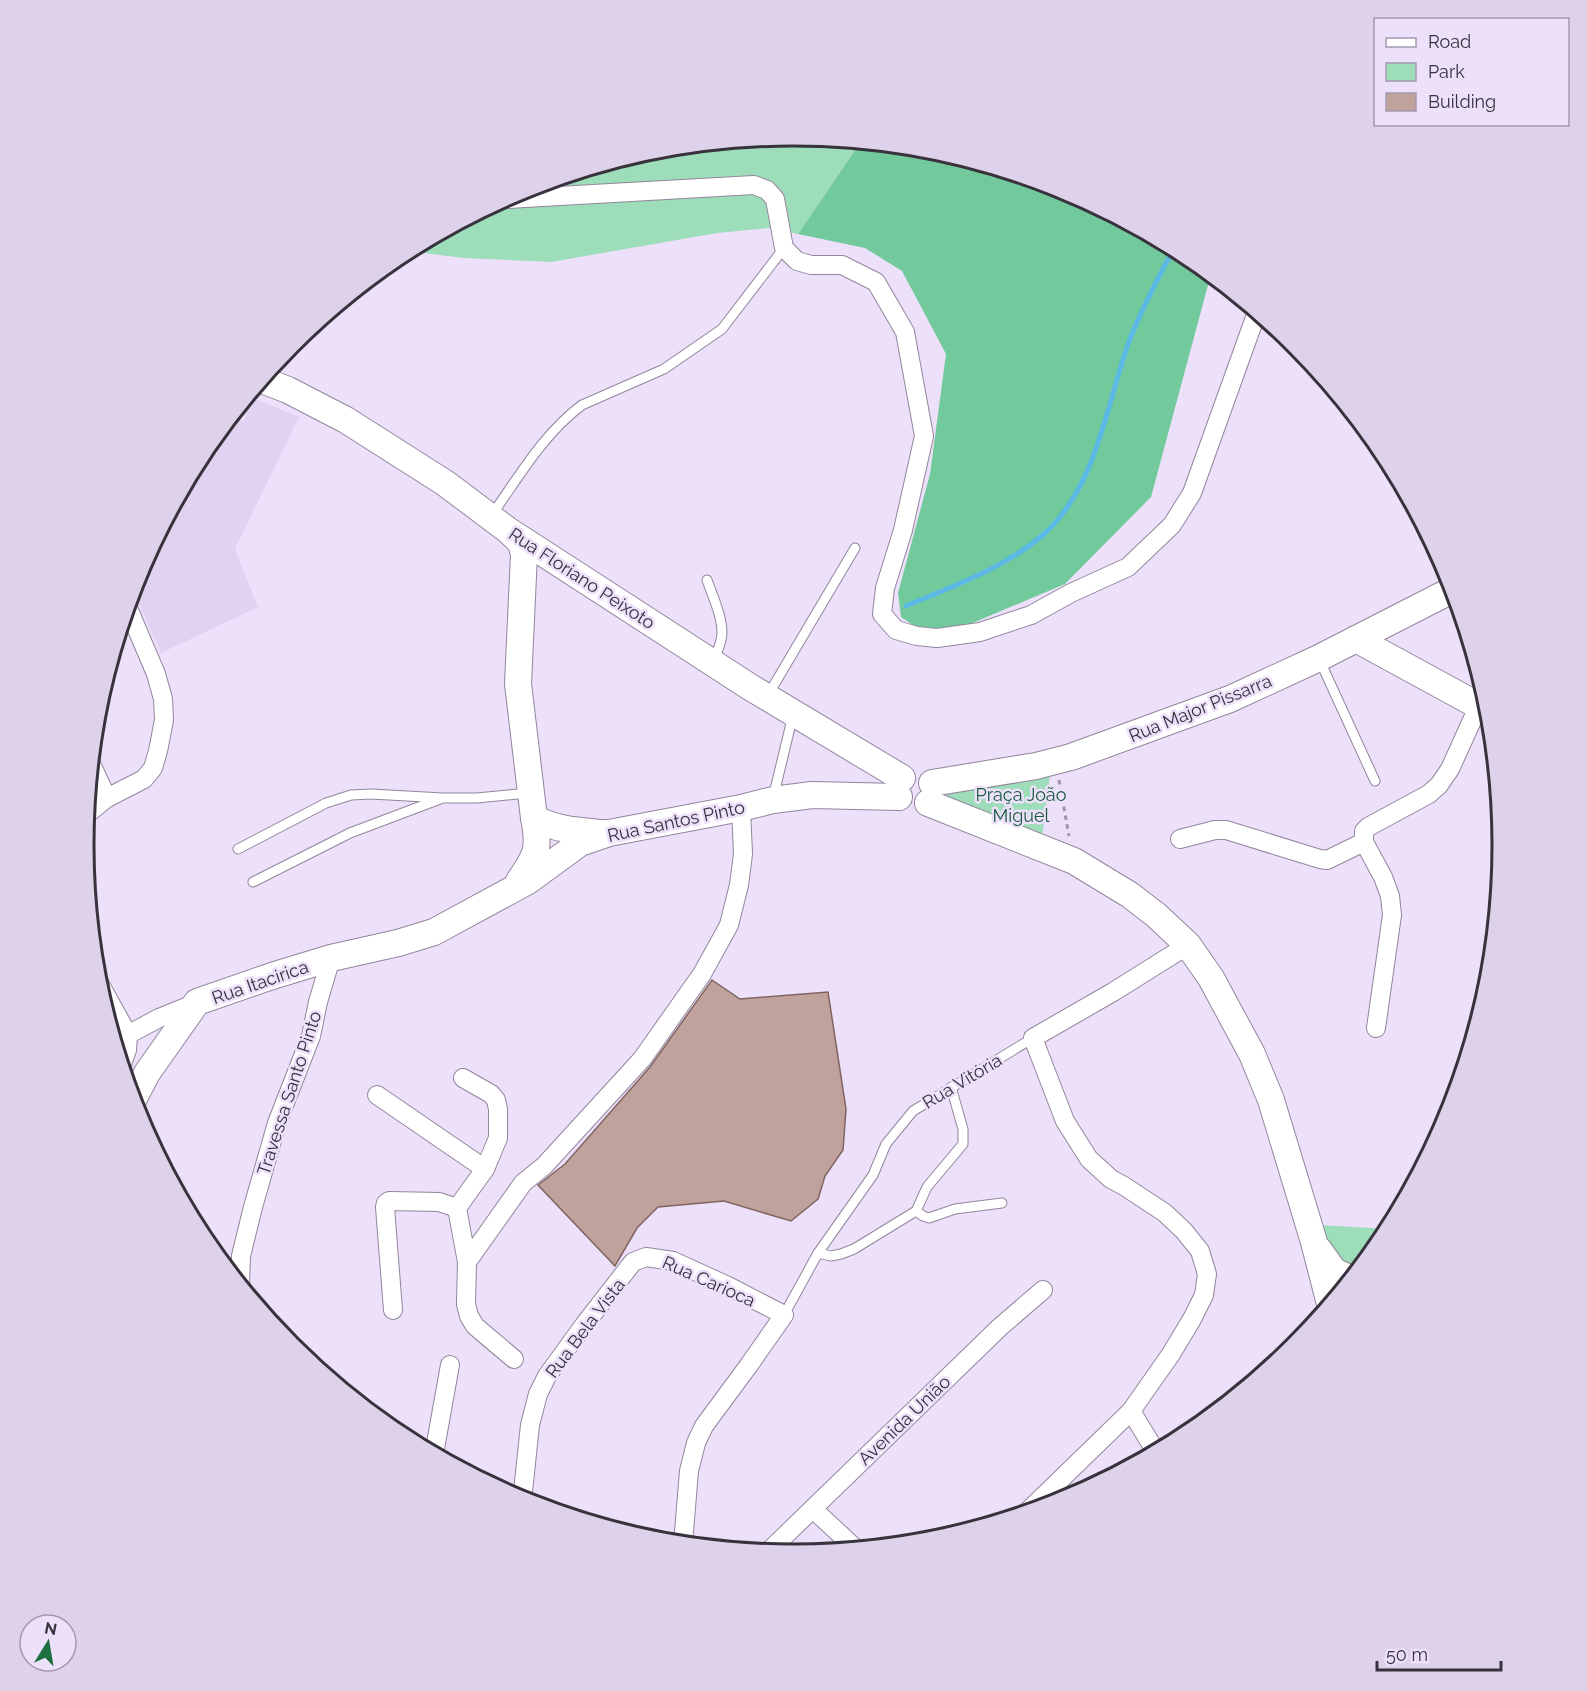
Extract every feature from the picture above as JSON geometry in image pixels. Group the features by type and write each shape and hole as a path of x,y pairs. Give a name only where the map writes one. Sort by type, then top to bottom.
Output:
{"street":[{"path":"533,197 754,185 767,190 775,199 784,248 797,261 811,265 842,265 876,282 905,332 924,436 903,530 885,588 882,614 896,630 917,636 937,638 980,632 1031,615 1071,593 1128,567 1172,525 1192,493 1254,320"},
{"name":"Rua Floriano Peixoto","path":"270,383 346,420 445,483 500,524 712,663 793,713 900,788"},
{"path":"331,958 398,943 434,932 515,887 535,856 538,839 518,684 524,554 521,543 500,524"},
{"path":"523,578 540,560 557,561"},
{"name":"Rua Major Pissarra","path":"930,793 1071,758 1230,699 1319,658 1445,594"},
{"path":"96,807 107,798 144,779 153,768 158,752 164,720 163,699 156,674 133,619"},
{"path":"1386,654 1381,637 1388,622"},
{"path":"1356,639 1478,704"},
{"path":"1376,1028 1392,915 1390,896 1383,877 1364,842 1364,831 1429,794 1439,785 1480,716"},
{"name":"Rua Santos Pinto","path":"515,887 528,881 580,843 609,833 773,800 900,788 909,773 918,772 927,776 930,793"},
{"path":"98,779 107,798"},
{"path":"930,793 1074,861 1130,895 1156,915 1188,945 1211,978 1252,1054 1271,1100 1328,1295"},
{"path":"467,1262 523,1183 544,1167 642,1059 702,974 729,925 739,885 743,854 741,808"},
{"path":"534,818 551,827 609,833"},
{"path":"1180,839 1215,830 1226,830 1320,860 1327,860 1364,842"},
{"name":"Rua Vitória","path":"1033,1038 1188,945"},
{"name":"Rua Itacirica","path":"139,1089 147,1073 197,1002 331,958"},
{"name":"Travessa Santo Pinto","path":"241,1273 242,1256 253,1206 277,1123 311,1036 331,958"},
{"path":"125,1047 159,1018 197,1002"},
{"path":"1033,1038 1065,1121 1089,1159 1111,1179 1166,1213 1200,1251 1207,1274 1204,1295 1192,1319 1171,1354 1131,1411 1041,1498"},
{"path":"463,1078 491,1094 496,1100 498,1109 498,1138 485,1169 457,1208 467,1262 466,1304 475,1326 514,1359"},
{"path":"377,1095 485,1169"},
{"path":"393,1310 386,1203 389,1201 439,1202 457,1208"},
{"path":"1314,1242 1334,1271 1344,1276"},
{"name":"Rua Carioca","path":"633,1262 646,1257 674,1261 784,1315"},
{"name":"Rua Bela Vista","path":"523,1490 530,1425 538,1394 547,1376 633,1262"},
{"name":"Avenida União","path":"777,1544 1000,1328 1043,1290"},
{"path":"683,1536 689,1471 696,1443 704,1426 784,1315"},
{"path":"435,1446 450,1365"},
{"path":"1131,1411 1152,1445"},
{"path":"813,1509 849,1542"}],"lane":[{"path":"500,524 550,433 582,405 664,369 722,329 784,248"},
{"path":"767,698 855,548"},
{"path":"707,580 721,622 722,634 712,663"},
{"path":"1319,658 1375,781"},
{"path":"773,800 793,713"},
{"path":"237,849 326,803 351,795 477,798 531,792"},
{"path":"253,882 350,833 443,798"},
{"name":"Rua Vitória","path":"784,1315 818,1253 873,1175 886,1144 913,1110 1033,1038"},
{"path":"818,1253 831,1256 854,1249 916,1210 927,1187 963,1144 963,1129 951,1087"},
{"path":"916,1210 929,1218 955,1209 1002,1203"}],"path":[{"path":"1056,761 1074,861"}],"shaded area":[{"path":"256,400 299,417 235,549 258,607 161,653 139,603 167,536 188,496 239,420 244,421 248,409"}],"green space":[{"path":"794,146 856,149 798,234 769,228 717,233 551,262 464,258 423,253 484,219 526,200 613,170 702,152 748,148"},
{"path":"856,149 885,152 974,170 1061,200 1143,240 1208,283 1151,497 1065,584 949,633 922,631 901,617 898,593 930,474 946,354 902,271 865,248 798,234"},
{"name":"Praça João Miguel","path":"1050,775 1042,838 943,807 949,790"},
{"path":"1319,1225 1378,1228 1348,1271 1340,1281"}],"building":[{"path":"712,980 740,999 828,992 846,1109 843,1150 825,1176 818,1199 791,1221 724,1201 658,1207 637,1228 615,1266 538,1185 565,1164 650,1067"}],"waterway":[{"path":"906,606 1013,557 1044,534 1062,514 1089,468 1130,339 1170,256"}]}
